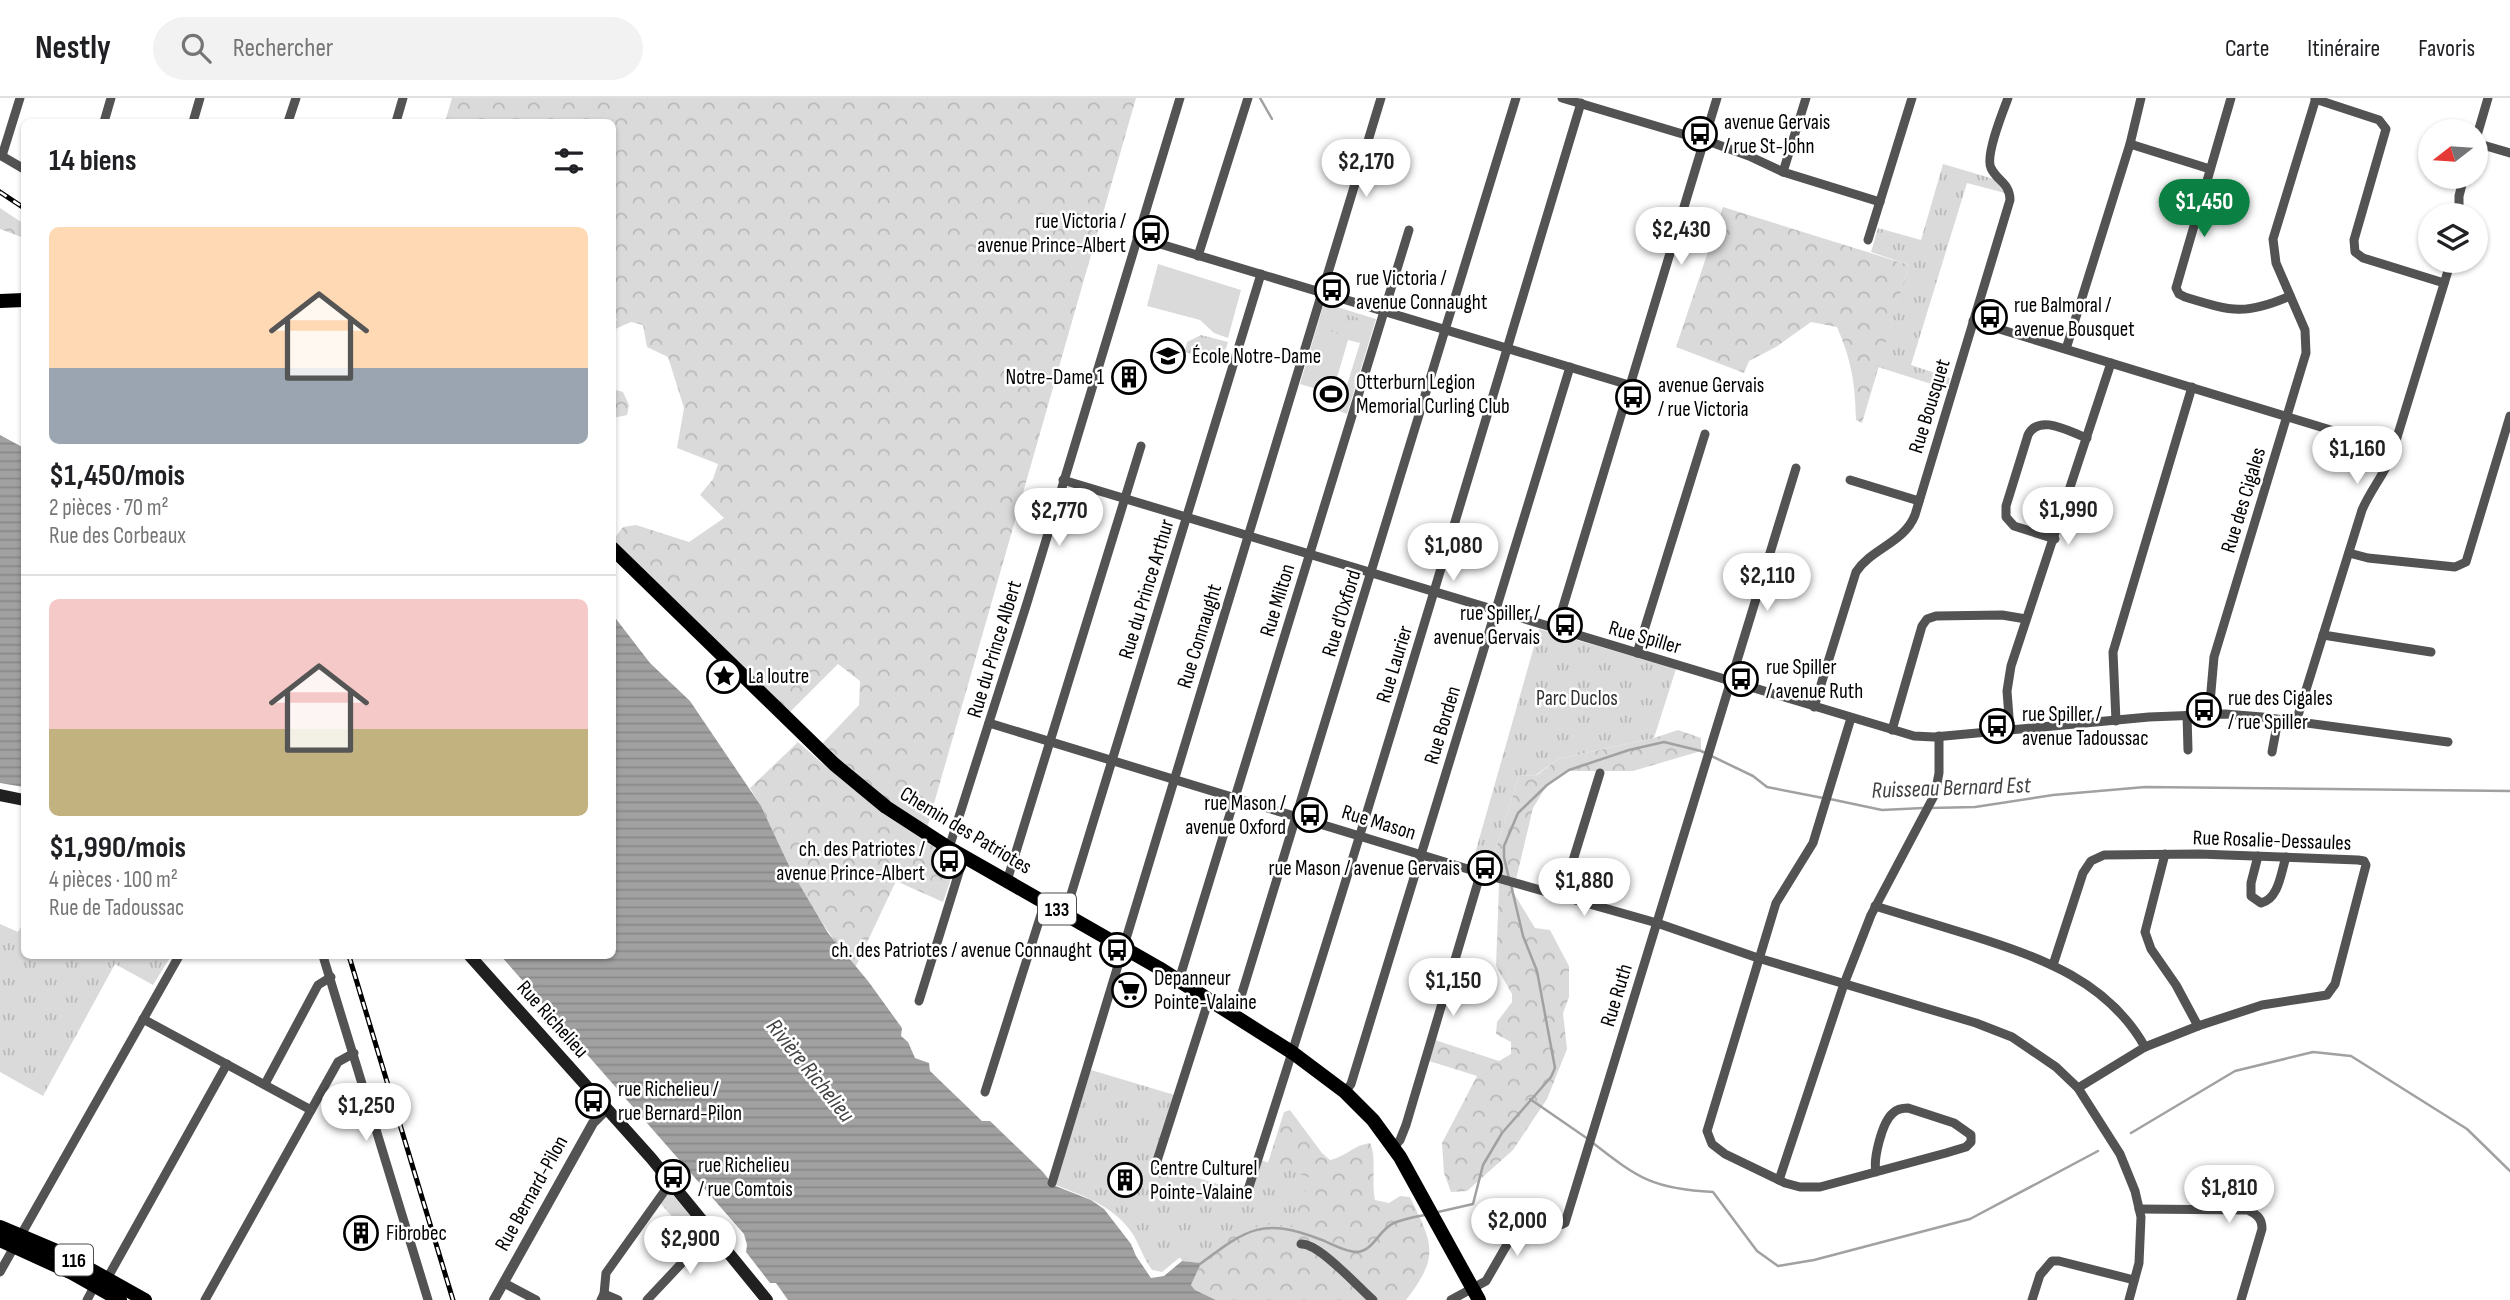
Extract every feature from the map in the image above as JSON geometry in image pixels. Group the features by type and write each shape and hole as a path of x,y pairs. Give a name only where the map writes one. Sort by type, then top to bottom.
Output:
{"main road":[{"path":"0,301 21,300"},
{"name":"Chemin des Patriotes","path":"616,552 834,764 886,807 949,848 1179,980 1293,1053 1345,1092 1373,1120 1394,1147 1476,1294"},
{"path":"0,795 21,799"},
{"name":"Rue Richelieu","path":"473,959 671,1182 763,1299"},
{"name":"116","path":"0,1227 18,1240 145,1300"},
{"name":"116","path":"0,1241 18,1240"},
{"name":"116","path":"101,1281 120,1300"}],"street":[{"path":"20,98 1,155 21,167"},
{"path":"105,119 111,98"},
{"path":"194,119 200,98"},
{"path":"289,119 296,98"},
{"path":"397,119 403,98"},
{"name":"Rue du Prince Albert","path":"949,848 1180,98"},
{"path":"1198,256 1248,98"},
{"name":"Rue Connaught","path":"1052,1184 1381,98"},
{"name":"Rue d'Oxford","path":"1235,1016 1516,98"},
{"path":"1562,98 1704,140 1783,172 1880,202"},
{"path":"1556,629 1717,98"},
{"path":"1783,172 1806,98"},
{"path":"1868,240 1912,98"},
{"name":"Rue Bousquet","path":"1814,707 1856,572 1868,559 1906,531 1919,501 2010,200 2007,187 1993,171 1989,161 2008,98"},
{"path":"2066,349 2130,144 2141,98"},
{"path":"2231,98 2177,279 2178,292 2197,301 2240,311 2260,308 2290,296"},
{"path":"2482,119 2488,98"},
{"path":"2316,99 2379,120 2386,129 2354,240 2356,252 2363,258 2444,283"},
{"name":"Rue des Cigales","path":"2210,714 2214,657 2304,363 2307,344 2303,326 2275,259 2274,234 2316,99"},
{"name":"Rue Laurier","path":"1247,1194 1293,1053 1434,592 1580,103"},
{"path":"2130,144 2210,169"},
{"path":"2488,145 2510,153"},
{"name":"Rue Milton","path":"1179,980 1409,230"},
{"path":"1137,237 1629,385"},
{"path":"2297,722 2365,502 2383,475 2393,449 2447,273"},
{"name":"Rue du Prince Arthur","path":"1065,914 1261,274"},
{"path":"1973,321 2393,449"},
{"path":"2010,730 2007,687 2026,620 2055,539 2110,363"},
{"name":"Rue Borden","path":"1345,1092 1351,1084 1570,367"},
{"path":"2116,721 2113,652 2192,387"},
{"path":"2349,553 2368,558 2455,567 2466,562 2510,416"},
{"path":"2055,539 2014,526 2005,514 2028,435 2034,427 2043,424 2087,438"},
{"path":"1637,653 1705,434"},
{"path":"1007,881 1141,446"},
{"name":"Rue Ruth","path":"1451,1300 1476,1294 1523,1222 1532,1220 1554,1228 1565,1223 1796,468"},
{"name":"Rue Spiller","path":"1063,480 1914,736 1938,737 2210,714 2297,722 2448,742"},
{"path":"1850,480 1919,501"},
{"path":"1892,730 1922,626 1927,619 1936,616 2002,615 2026,620"},
{"path":"2323,635 2431,652"},
{"path":"2188,715 2188,750"},
{"path":"1851,718 1813,844 1776,903 1707,1131 1716,1148 1779,1180 1811,1188 1876,1172 1966,1147 1971,1142 1971,1135 1954,1123 1908,1108 1900,1108 1888,1119 1874,1160 1876,1172"},
{"path":"2272,752 2277,720"},
{"name":"Rue Mason","path":"989,723 1485,874 1657,923 1758,958 1976,1023 2012,1037 2056,1067 2078,1088 2119,1154 2135,1191 2141,1238 2129,1300"},
{"path":"1779,1180 1844,984 1875,906 1935,794 1939,774 1938,737"},
{"path":"1562,896 1600,774"},
{"path":"2165,854 2145,932 2151,949 2176,985 2198,1026"},
{"name":"Rue Rosalie-Dessaules","path":"2053,965 2083,873 2091,861 2104,855 2286,857 2358,860 2364,861 2366,865 2332,991 2321,997 2243,1010 2198,1026 2145,1047 2078,1088"},
{"path":"919,1001 964,856"},
{"path":"2258,856 2250,889 2251,896 2261,902 2270,899 2274,893 2286,857"},
{"path":"1394,1147 1406,1125 1485,874"},
{"path":"985,1092 1045,902"},
{"path":"1875,906 2053,965 2082,981 2111,1003 2127,1018 2145,1047"},
{"path":"0,1272 177,959"},
{"path":"324,959 428,1300"},
{"path":"265,1084 314,991 321,982 331,977"},
{"path":"1155,1167 1209,999"},
{"path":"143,1018 311,1110"},
{"path":"205,1300 338,1062 354,1053"},
{"path":"87,1300 101,1281 227,1064"},
{"name":"Rue Bernard-Pilon","path":"494,1300 593,1123 607,1109"},
{"path":"618,1300 603,1297 605,1277 671,1182"},
{"path":"2139,1209 2248,1210 2256,1214 2262,1221 2262,1229 2241,1300"},
{"path":"647,1300 712,1231"},
{"path":"1301,1244 1306,1243 1317,1250 1373,1300"},
{"path":"2032,1300 2040,1275 2052,1261 2134,1280"},
{"path":"504,1283 536,1300"}],"green space":[{"path":"452,98 1136,98 927,828 886,799 822,744 859,705 860,681 838,664 790,712 616,543 616,536 623,527 636,525 689,542 724,518 700,495 713,479 718,464 677,448 684,408 668,357 647,347 643,325 631,322 616,329 616,119 446,119"},
{"path":"1943,164 1994,179 2005,193 1967,183 1911,365 1950,378 1947,389 1878,367 1909,265 1871,252 1878,228 1921,240"},
{"path":"1723,207 1909,265 1862,423 1856,420 1852,373 1837,327 1811,322 1776,347 1749,361 1744,373 1676,347"},
{"path":"0,208 21,222 21,237 0,229"},
{"path":"1158,264 1241,290 1228,338 1214,333 1200,320 1147,306"},
{"path":"1324,303 1376,319 1347,414 1339,411 1360,343 1348,340 1334,388 1326,386 1321,406 1317,404 1320,390 1300,384"},
{"path":"1328,309 1368,321 1364,342 1320,328"},
{"path":"1201,335 1228,342 1221,363 1185,352 1187,342"},
{"path":"616,390 623,392 629,405 627,415 616,417"},
{"name":"Parc Duclos","path":"1539,629 1676,669 1654,738 1558,759 1536,775 1519,776 1489,870 1472,864"},
{"path":"1678,730 1701,738 1701,751 1633,771 1569,771 1547,785 1533,808 1513,892 1535,928 1550,930 1569,966 1569,997 1563,1013 1567,1049 1547,1099 1513,1150 1467,1191 1451,1192 1444,1173 1442,1143 1477,1076 1429,1061 1435,1040 1499,1061 1511,1054 1511,1042 1496,1034 1497,1022 1512,1002 1512,994 1496,966 1499,885 1497,873 1489,870 1519,776 1537,775 1558,759 1654,738"},
{"path":"798,742 874,806 957,861 943,902 896,881 855,968 806,897 750,788"},
{"path":"0,924 18,932 21,927 21,959 169,959 153,985 115,964 43,1096 0,1072"},
{"path":"1091,1070 1178,1096 1156,1165 1247,1193 1258,1159 1311,1178 1291,1226 1260,1224 1241,1230 1199,1258 1179,1258 1162,1272 1152,1270 1134,1236 1118,1217 1100,1204 1056,1185"},
{"path":"1290,1110 1330,1160 1370,1143 1375,1200 1389,1203 1400,1196 1410,1197 1424,1226 1429,1249 1424,1271 1406,1300 1216,1300 1195,1290 1191,1285 1200,1263 1182,1261 1177,1250 1222,1214 1266,1169 1284,1112"},
{"path":"666,1191 670,1191 700,1228 693,1240 659,1202"}],"water":[{"path":"0,435 21,446 21,786 0,783"},
{"name":"Rivière Richelieu","path":"616,619 650,663 690,701 761,806 792,872 828,933 902,1028 901,1036 908,1042 915,1058 929,1063 930,1071 982,1121 990,1121 1053,1185 1091,1200 1104,1209 1131,1244 1151,1278 1164,1276 1182,1261 1201,1263 1191,1285 1195,1290 1216,1300 788,1300 776,1283 770,1283 746,1252 744,1234 504,959 616,959"}],"waterway":[{"path":"1260,98 1272,119"},
{"name":"Ruisseau Bernard Est","path":"1509,879 1504,846 1518,813 1547,785 1569,770 1629,750 1664,742 1701,751 1753,776 1767,787 1823,798"},
{"name":"Ruisseau Bernard Est","path":"1930,808 1975,807 2053,795 2145,787 2510,791"},
{"name":"Ruisseau Bernard Est","path":"1830,799 1882,810 1923,808"},
{"name":"Ruisseau Bernard Est","path":"1438,1212 1473,1204 1483,1165 1502,1133 1551,1077 1555,1068 1537,971 1523,936 1511,885"},
{"path":"2131,1133 2235,1071 2313,1052 2351,1056 2467,1129 2510,1171"},
{"path":"1530,1099 1588,1139"},
{"path":"1593,1143 1648,1180 1676,1188 1713,1192 1757,1251 1778,1266 1814,1260 1970,1219 2098,1151"},
{"path":"1200,1264 1244,1235 1270,1228 1302,1233 1344,1249 1363,1251 1394,1223 1425,1215"}],"railway":[{"path":"0,192 21,206"},
{"path":"350,959 453,1300"}],"place":[{"name":"avenue Gervais / rue St-John","path":"1700,134"},
{"name":"rue Victoria / avenue Prince-Albert","path":"1151,233"},
{"name":"rue Victoria / avenue Connaught","path":"1332,290"},
{"name":"rue Balmoral / avenue Bousquet","path":"1990,317"},
{"name":"École Notre-Dame","path":"1168,356"},
{"name":"Notre-Dame 1","path":"1129,377"},
{"name":"Otterburn Legion Memorial Curling Club","path":"1331,394"},
{"name":"avenue Gervais / rue Victoria","path":"1633,397"},
{"name":"rue Spiller / avenue Gervais","path":"1565,625"},
{"name":"La loutre","path":"724,676"},
{"name":"rue Spiller / avenue Ruth","path":"1741,679"},
{"name":"rue des Cigales / rue Spiller","path":"2204,710"},
{"name":"rue Spiller / avenue Tadoussac","path":"1997,726"},
{"name":"rue Mason / avenue Oxford","path":"1310,815"},
{"name":"ch. des Patriotes / avenue Prince-Albert","path":"949,861"},
{"name":"rue Mason / avenue Gervais","path":"1485,868"},
{"name":"ch. des Patriotes / avenue Connaught","path":"1117,950"},
{"name":"Depanneur Pointe-Valaine","path":"1129,990"},
{"name":"rue Richelieu / rue Bernard-Pilon","path":"593,1101"},
{"name":"rue Richelieu / rue Comtois","path":"673,1177"},
{"name":"Centre Culturel Pointe-Valaine","path":"1125,1180"},
{"name":"Fibrobec","path":"361,1233"}]}
